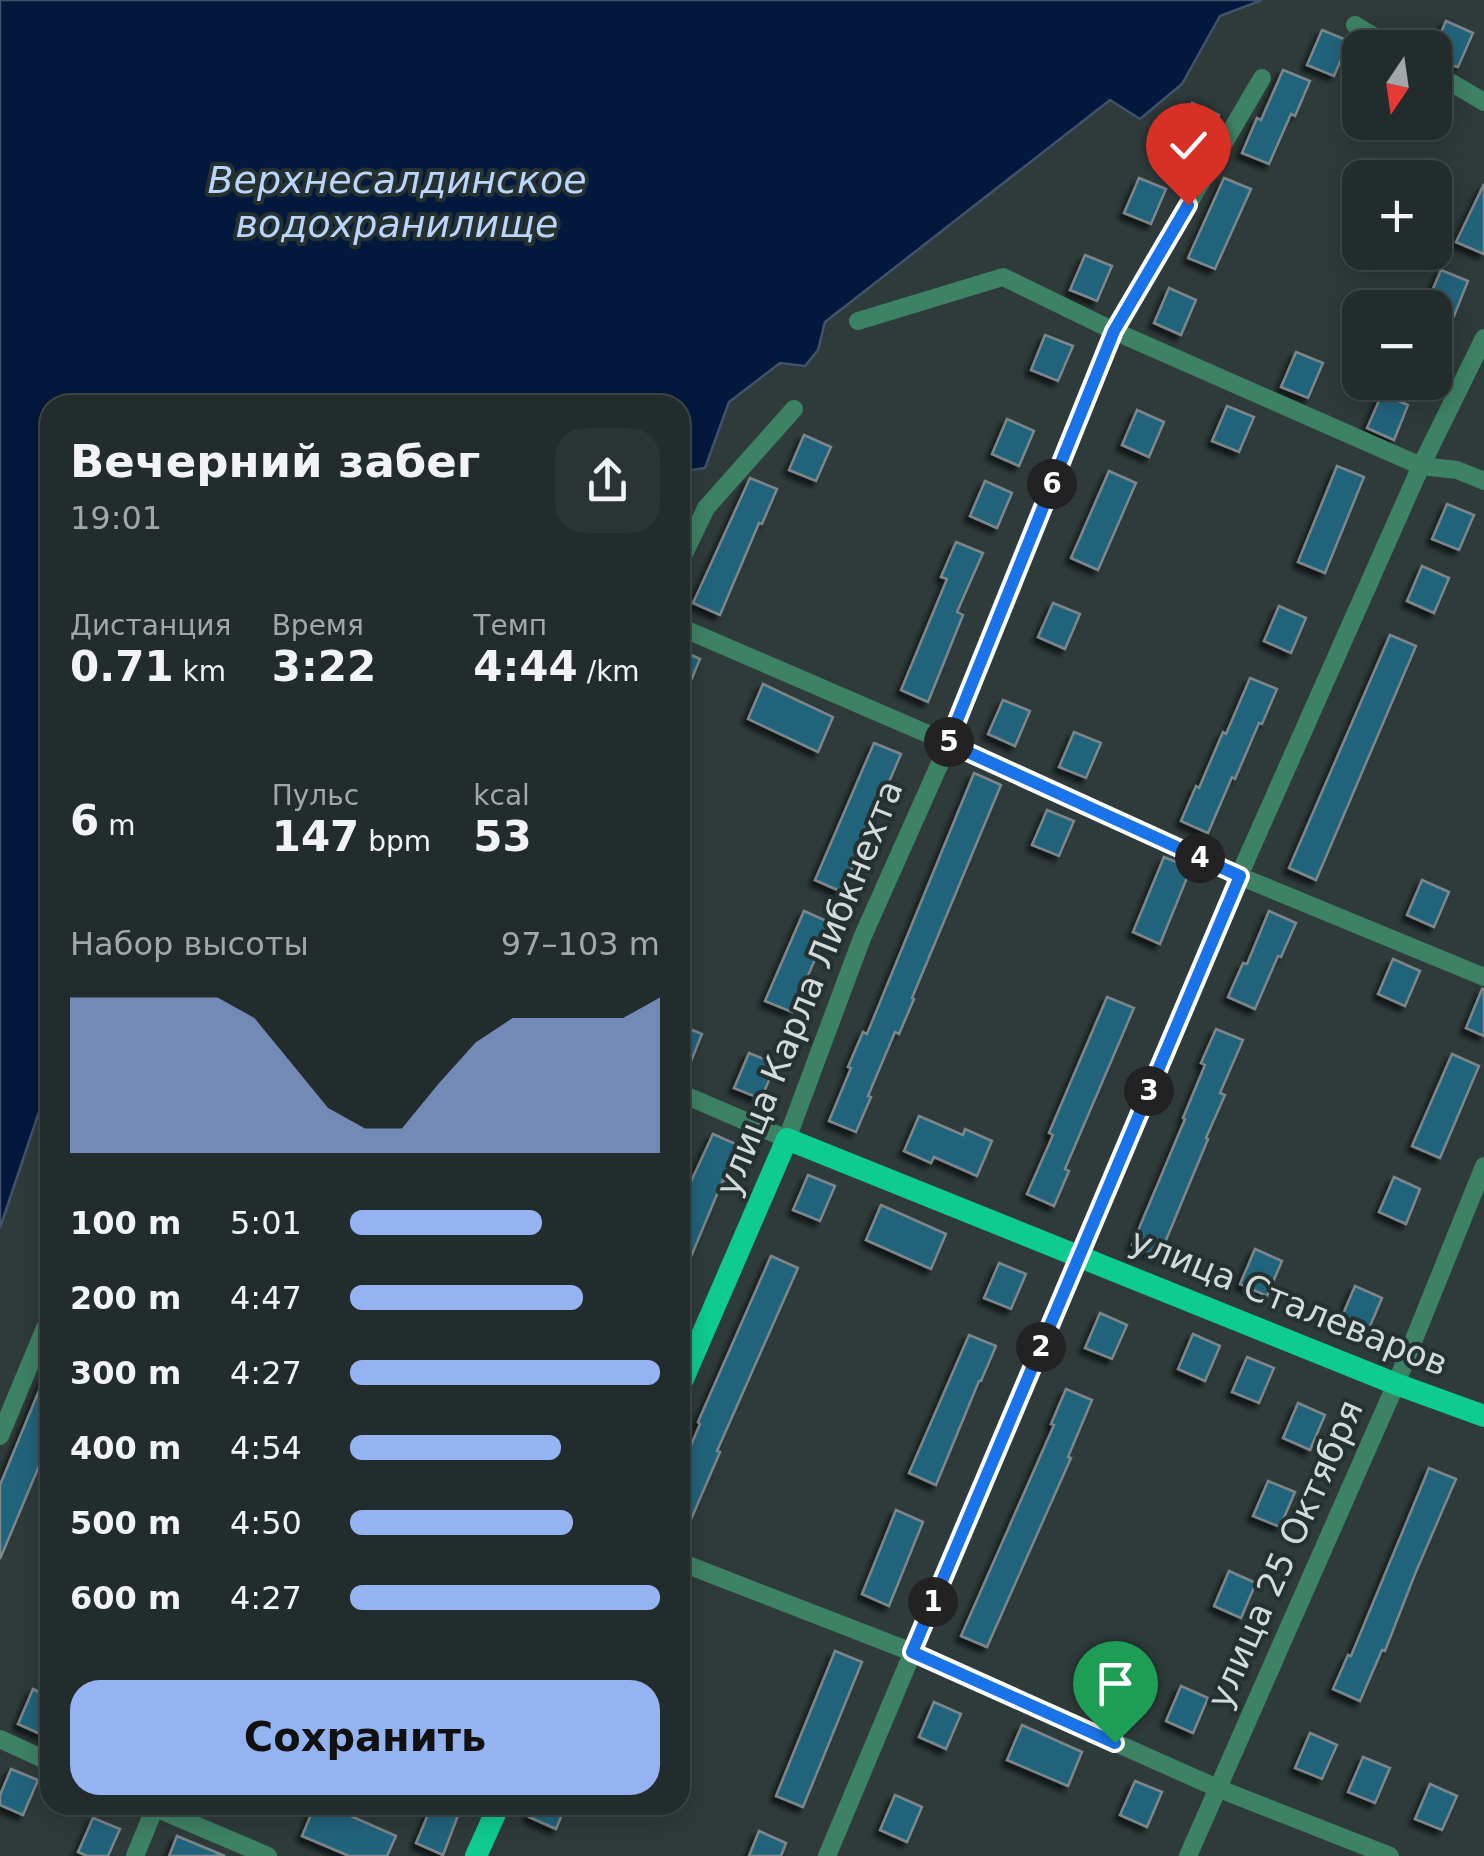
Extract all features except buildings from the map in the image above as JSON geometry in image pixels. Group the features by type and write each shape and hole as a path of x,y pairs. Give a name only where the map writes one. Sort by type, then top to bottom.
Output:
{"main road":[{"name":"улица Сталеваров","path":"786,1139 1484,1416"},
{"name":"улица Карла Либкнехта","path":"690,1363 786,1139"},
{"path":"476,1856 494,1815"}],"street":[{"path":"1355,25 1363,30"},
{"name":"улица Карла Либкнехта","path":"786,1139 862,938 948,743 1114,331 1262,78"},
{"path":"1452,83 1484,102"},
{"path":"858,321 1004,277 1114,331 1421,466 1457,470 1484,481"},
{"path":"827,1856 1240,876 1421,466 1484,338"},
{"path":"690,541 706,508 794,409"},
{"path":"690,630 1240,876 1484,977"},
{"name":"улица Сталеваров","path":"690,1097 786,1139"},
{"name":"улица 25 Октября","path":"1188,1856 1396,1384 1484,1166"},
{"path":"0,1436 40,1340"},
{"path":"690,1566 912,1652 1217,1788 1390,1856"},
{"path":"0,1739 40,1757"},
{"path":"135,1856 150,1815"},
{"path":"174,1815 268,1856"}],"water":[{"name":"Верхнесалдинское водохранилище","path":"0,0 1262,0 1220,16 1182,84 1140,119 1110,100 825,322 818,350 805,366 780,363 729,402 705,468 690,470 690,395 40,395 40,1109 0,1228"}],"route":[{"path":"1115,1743 912,1652 1240,876 948,743 1114,331 1188,205"}]}
